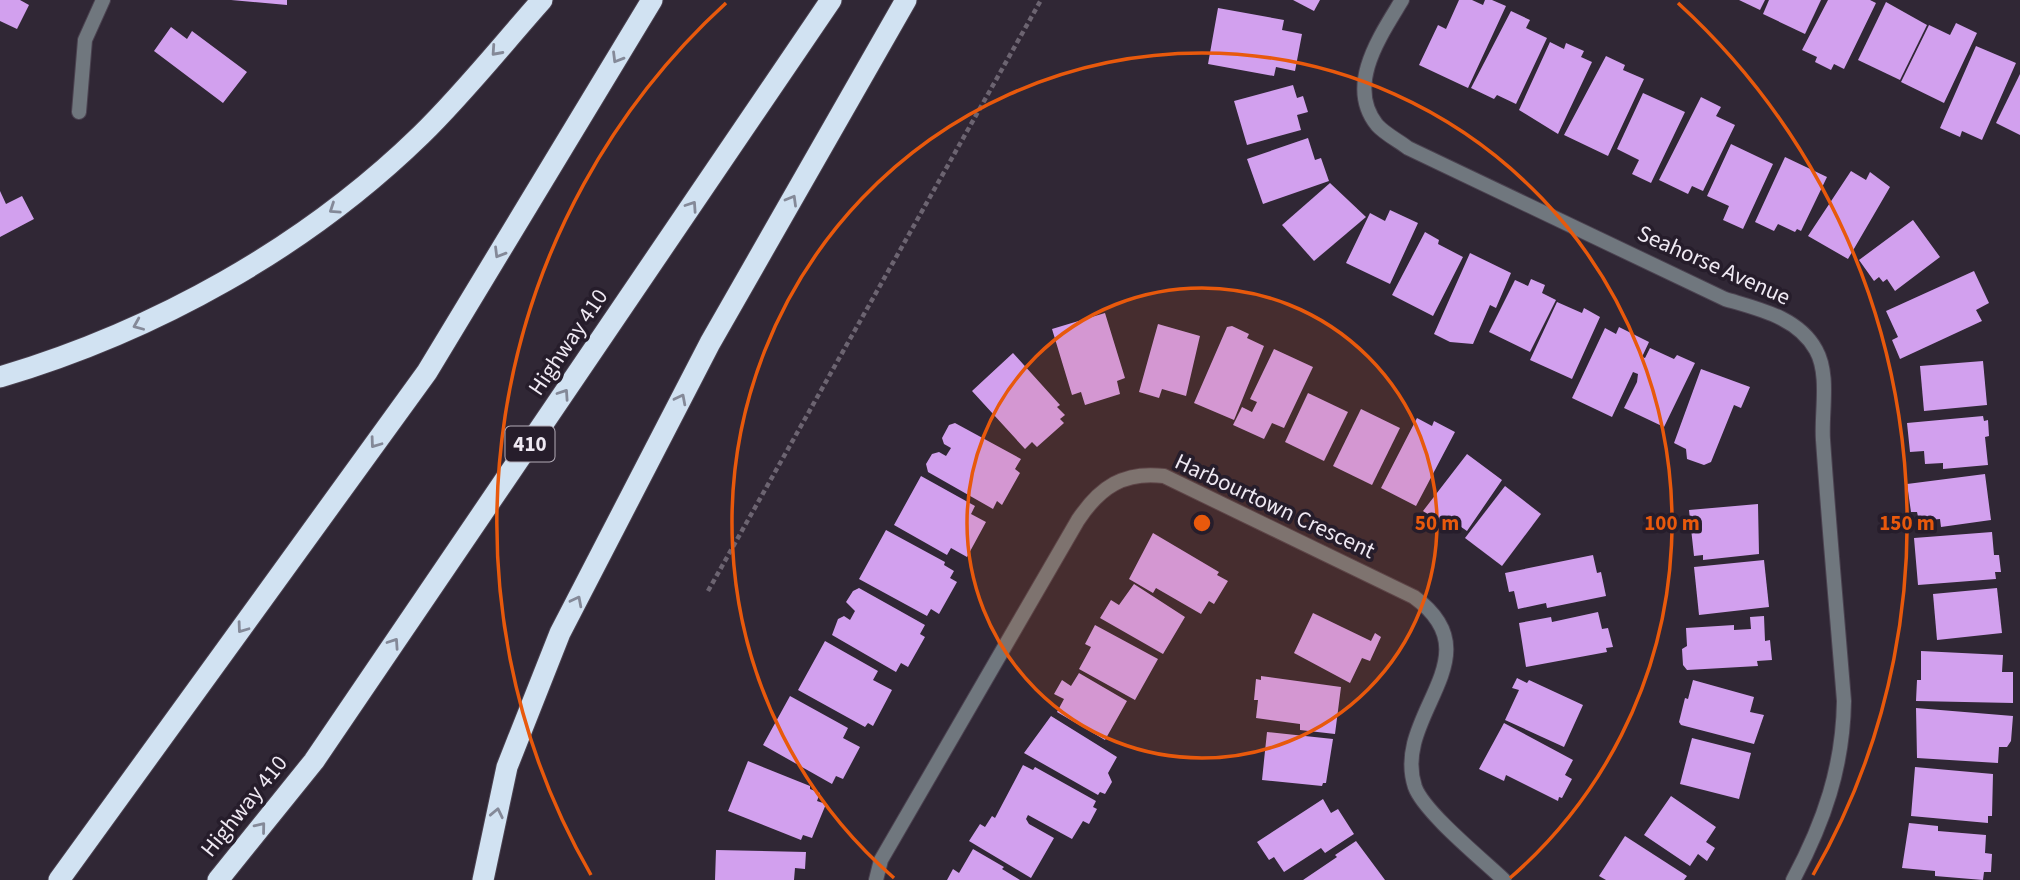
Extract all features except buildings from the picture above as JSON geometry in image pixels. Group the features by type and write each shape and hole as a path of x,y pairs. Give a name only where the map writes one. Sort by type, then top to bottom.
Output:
{"highway":[{"path":"0,377 59,359 155,318 260,260 344,202 422,134 541,0"},
{"path":"59,880 427,372 652,0"},
{"name":"Highway 410","path":"218,880 314,761 831,0"},
{"path":"483,880 506,767 560,634 710,343 906,0"}],"street":[{"path":"79,112 85,40 103,0"},
{"name":"Seahorse Avenue","path":"1402,0 1380,38 1366,70 1365,101 1378,125 1408,148 1713,293 1767,311 1795,326 1816,350 1822,370 1822,437 1844,701 1843,743 1825,814 1793,880"},
{"name":"Harbourtown Crescent","path":"876,880 881,860 1085,510 1107,486 1129,477 1147,474 1164,476 1414,597 1438,619 1447,644 1446,670 1414,736 1411,765 1416,790 1433,813 1504,880"}],"path":[{"path":"708,591 1041,0"}]}
